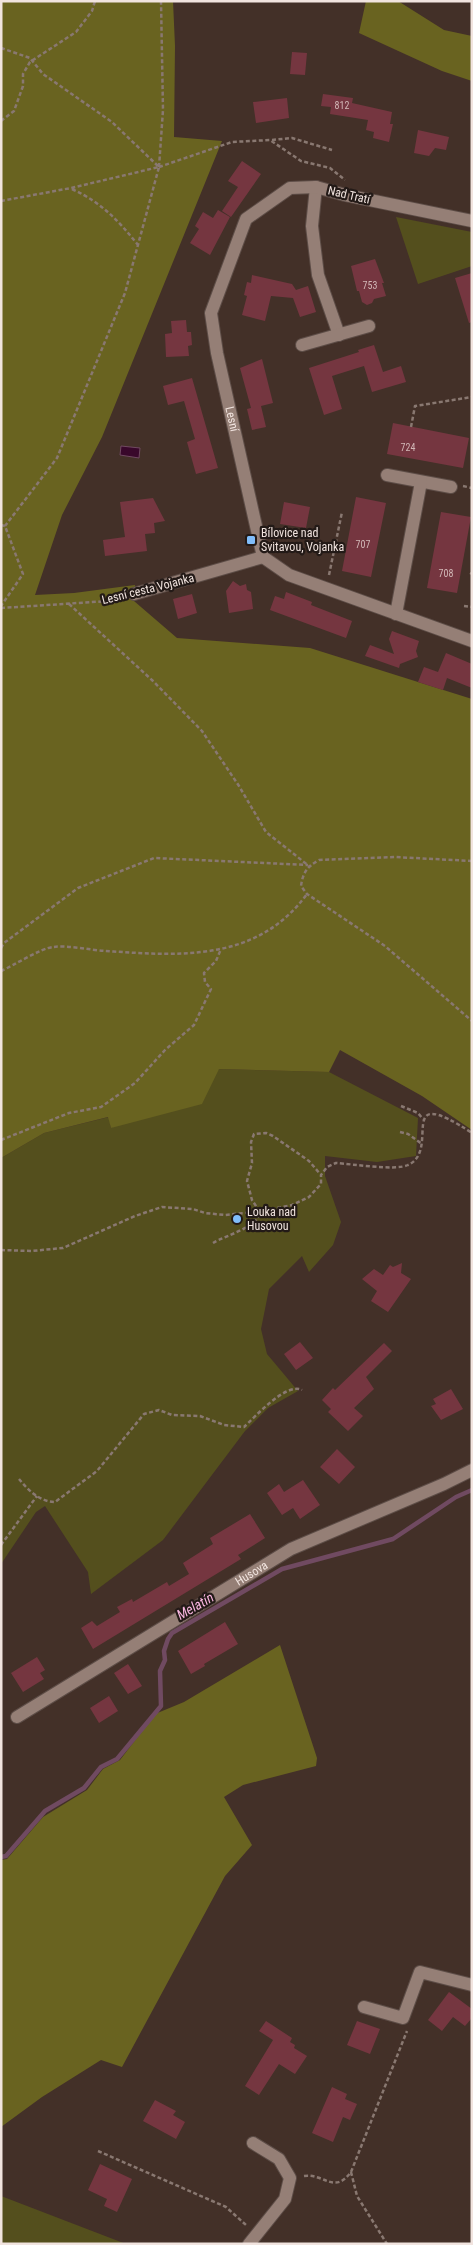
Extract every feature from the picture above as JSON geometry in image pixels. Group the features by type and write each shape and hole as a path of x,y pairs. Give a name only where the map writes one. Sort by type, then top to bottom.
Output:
{"street":[{"name":"Lesní","path":"262,557 217,353 211,314 246,220 290,188 316,188"},
{"name":"Nad Tratí","path":"338,335 318,275 312,226 316,188 472,221"},
{"path":"302,345 369,326"},
{"path":"388,475 451,487"},
{"path":"396,614 421,482"},
{"path":"262,557 289,575 472,641"},
{"name":"Lesní cesta Vojanka","path":"134,594 262,557"},
{"name":"Husova","path":"17,1717 292,1549 444,1484 472,1470"},
{"path":"364,2007 403,2018 420,1972 472,1985"},
{"path":"252,2143 279,2159 290,2178 285,2200 252,2240"}],"path":[{"path":"1,121 14,111 23,86 23,74 32,61 76,32 92,11 95,1"},
{"path":"1,607 23,574 3,526 57,458 125,293 159,167 163,110 160,1"},
{"path":"1,48 32,61 50,79 84,100 112,122 159,167"},
{"path":"1,201 71,188 159,167 232,142 292,138 332,150"},
{"path":"270,140 301,161 330,168 346,181 345,195"},
{"path":"71,188 84,194 118,219 138,246"},
{"path":"412,427 415,406 472,398"},
{"path":"328,582 342,512"},
{"name":"Lesní cesta Vojanka","path":"1,607 109,601 134,594"},
{"path":"69,604 154,681 202,732 239,786 266,832 309,866"},
{"path":"464,606 472,607"},
{"path":"472,861 395,857 319,860 309,866 302,874 301,886 307,894 385,946 472,1020"},
{"path":"1,948 78,888 154,858 309,866"},
{"path":"1,971 52,947 161,955 232,948 273,927 296,910 307,894"},
{"path":"1,1140 69,1113 102,1107 135,1083 165,1050 194,1025 211,989 204,982 204,973 216,961 221,949"},
{"path":"401,1106 418,1113 423,1119"},
{"path":"1,1250 32,1251 63,1248 135,1216 162,1207 193,1209 219,1214 260,1212 292,1205 305,1200 321,1184 321,1175 327,1167 336,1163 399,1168 410,1165 417,1158 422,1144 423,1119 427,1114 440,1115 472,1133"},
{"path":"400,1132 408,1134 422,1144"},
{"path":"260,1212 252,1200 247,1181 252,1163 251,1142 254,1134 266,1133 273,1136 309,1161 321,1175"},
{"path":"213,1243 250,1225 260,1215 260,1212"},
{"path":"19,1479 37,1496 48,1502 55,1502 97,1472 144,1414 159,1410 172,1416 200,1416 224,1425 244,1427 282,1394 291,1389 298,1388 302,1390"},
{"path":"1,1545 37,1496"},
{"path":"290,2178 309,2175 336,2183 343,2181 351,2172 407,2029 403,2018"},
{"path":"98,2151 226,2207 237,2215 252,2240"},
{"path":"351,2172 357,2196 387,2244"}],"shaded area":[{"path":"1,1 173,1 175,46 174,137 222,141 102,437 62,515 35,595 74,593 135,585 134,601 177,638 310,648 472,699 472,1130 422,1096 340,1050 329,1072 219,1069 202,1104 111,1128 108,1117 44,1133 1,1158"},
{"path":"366,1 398,1 444,30 472,36 472,81 442,71 359,33"},
{"path":"396,217 472,232 472,266 418,284"},
{"path":"121,446 140,448 139,458 120,455"},
{"path":"219,1069 329,1072 418,1118 416,1156 377,1162 325,1156 325,1176 341,1222 333,1245 309,1272 302,1256 269,1289 261,1329 267,1354 298,1391 268,1408 245,1431 163,1540 91,1594 88,1572 45,1506 36,1512 1,1564 1,1158 44,1133 109,1117 111,1128"},
{"path":"280,1645 317,1758 316,1766 243,1785 224,1797 252,1845 225,1876 122,2067 101,2060 42,2097 1,2127 1,1860 7,1859 43,1817 87,1790 103,1769 120,1760 155,1714 184,1702"},
{"path":"1,2196 126,2244 1,2244"}],"building":[{"path":"292,52 307,53 305,75 290,74"},
{"path":"323,94 353,98 352,103 392,112 390,124 393,124 389,142 373,138 374,132 366,130 368,120 330,114 331,107 321,106"},
{"path":"287,98 289,118 256,123 253,102"},
{"path":"418,130 449,137 446,150 435,148 429,156 414,153"},
{"path":"242,161 261,174 231,217 222,211 238,187 228,181"},
{"path":"218,210 230,217 210,255 190,243 199,229 195,226 203,212 213,218"},
{"path":"375,259 384,283 382,283 386,296 374,299 372,303 367,305 362,302 359,291 357,291 351,266"},
{"path":"472,273 472,322 469,323 455,278"},
{"path":"252,275 292,284 296,290 308,286 316,312 300,317 293,298 271,296 265,321 242,315 247,296 244,295 247,282 251,283"},
{"path":"186,320 187,332 191,332 192,345 188,346 189,356 166,357 165,334 172,333 171,321"},
{"path":"374,345 383,372 401,366 406,382 372,392 364,366 332,376 342,409 324,415 309,368 359,352 358,350"},
{"path":"262,359 273,403 261,406 266,427 252,430 247,409 251,408 240,368"},
{"path":"192,378 218,468 196,474 187,442 195,439 184,401 168,405 163,386"},
{"path":"393,423 469,438 463,468 387,454"},
{"path":"356,497 386,503 371,577 342,571"},
{"path":"153,498 165,521 154,523 155,533 145,534 147,551 105,556 103,540 125,537 120,502"},
{"path":"284,502 310,507 306,528 280,524"},
{"path":"441,512 471,517 457,593 427,588"},
{"path":"233,581 240,586 246,584 247,590 251,592 253,609 229,613 226,591"},
{"path":"286,592 312,602 311,605 352,621 346,638 270,610 275,596 284,599"},
{"path":"192,594 197,613 178,619 173,599"},
{"path":"392,631 419,641 416,651 418,657 400,664 399,668 365,656 370,645 394,654 389,639"},
{"path":"446,653 472,664 472,688 447,678 443,690 418,682 424,667 438,672"},
{"path":"402,1263 401,1273 411,1279 388,1312 371,1301 377,1291 362,1279 374,1269 383,1275 390,1265 393,1267"},
{"path":"300,1342 313,1358 296,1370 284,1354"},
{"path":"384,1343 392,1351 366,1377 374,1389 354,1408 363,1416 348,1431 328,1412 331,1409 322,1400"},
{"path":"451,1389 463,1409 441,1420 431,1406 436,1404 433,1399"},
{"path":"337,1449 355,1467 339,1484 320,1467"},
{"path":"303,1480 320,1505 300,1519 293,1508 282,1515 267,1493 279,1484 284,1492"},
{"path":"250,1514 265,1538 238,1555 241,1559 93,1649 81,1628 92,1621 97,1626 120,1612 117,1607 132,1599 133,1602 167,1582 169,1586 189,1574 183,1563 213,1544 210,1538"},
{"path":"225,1622 238,1644 191,1674 178,1651"},
{"path":"37,1657 45,1670 40,1673 44,1679 23,1692 11,1673"},
{"path":"128,1664 142,1686 128,1694 114,1673"},
{"path":"109,1696 118,1711 99,1723 90,1708"},
{"path":"449,1992 472,2009 472,2018 465,2026 453,2017 442,2031 428,2020"},
{"path":"266,2021 292,2038 290,2042 295,2045 294,2048 307,2056 295,2074 279,2064 259,2095 245,2086 273,2040 259,2031"},
{"path":"357,2021 380,2029 370,2054 347,2045"},
{"path":"332,2087 347,2094 345,2099 357,2104 350,2120 343,2117 333,2142 312,2133"},
{"path":"155,2100 176,2111 173,2115 185,2122 176,2139 143,2121"},
{"path":"100,2164 132,2179 117,2212 104,2206 107,2199 88,2190"}],"waterway":[{"name":"Melatín","path":"1,1857 6,1856 45,1811 84,1788 101,1767 117,1759 161,1706 160,1671 165,1660 164,1651 172,1633 282,1569 393,1539 456,1497 472,1490"}],"place":[{"name":"Bílovice nad Svitavou, Vojanka","path":"251,540"},
{"name":"Louka nad Husovou","path":"237,1219"}]}
